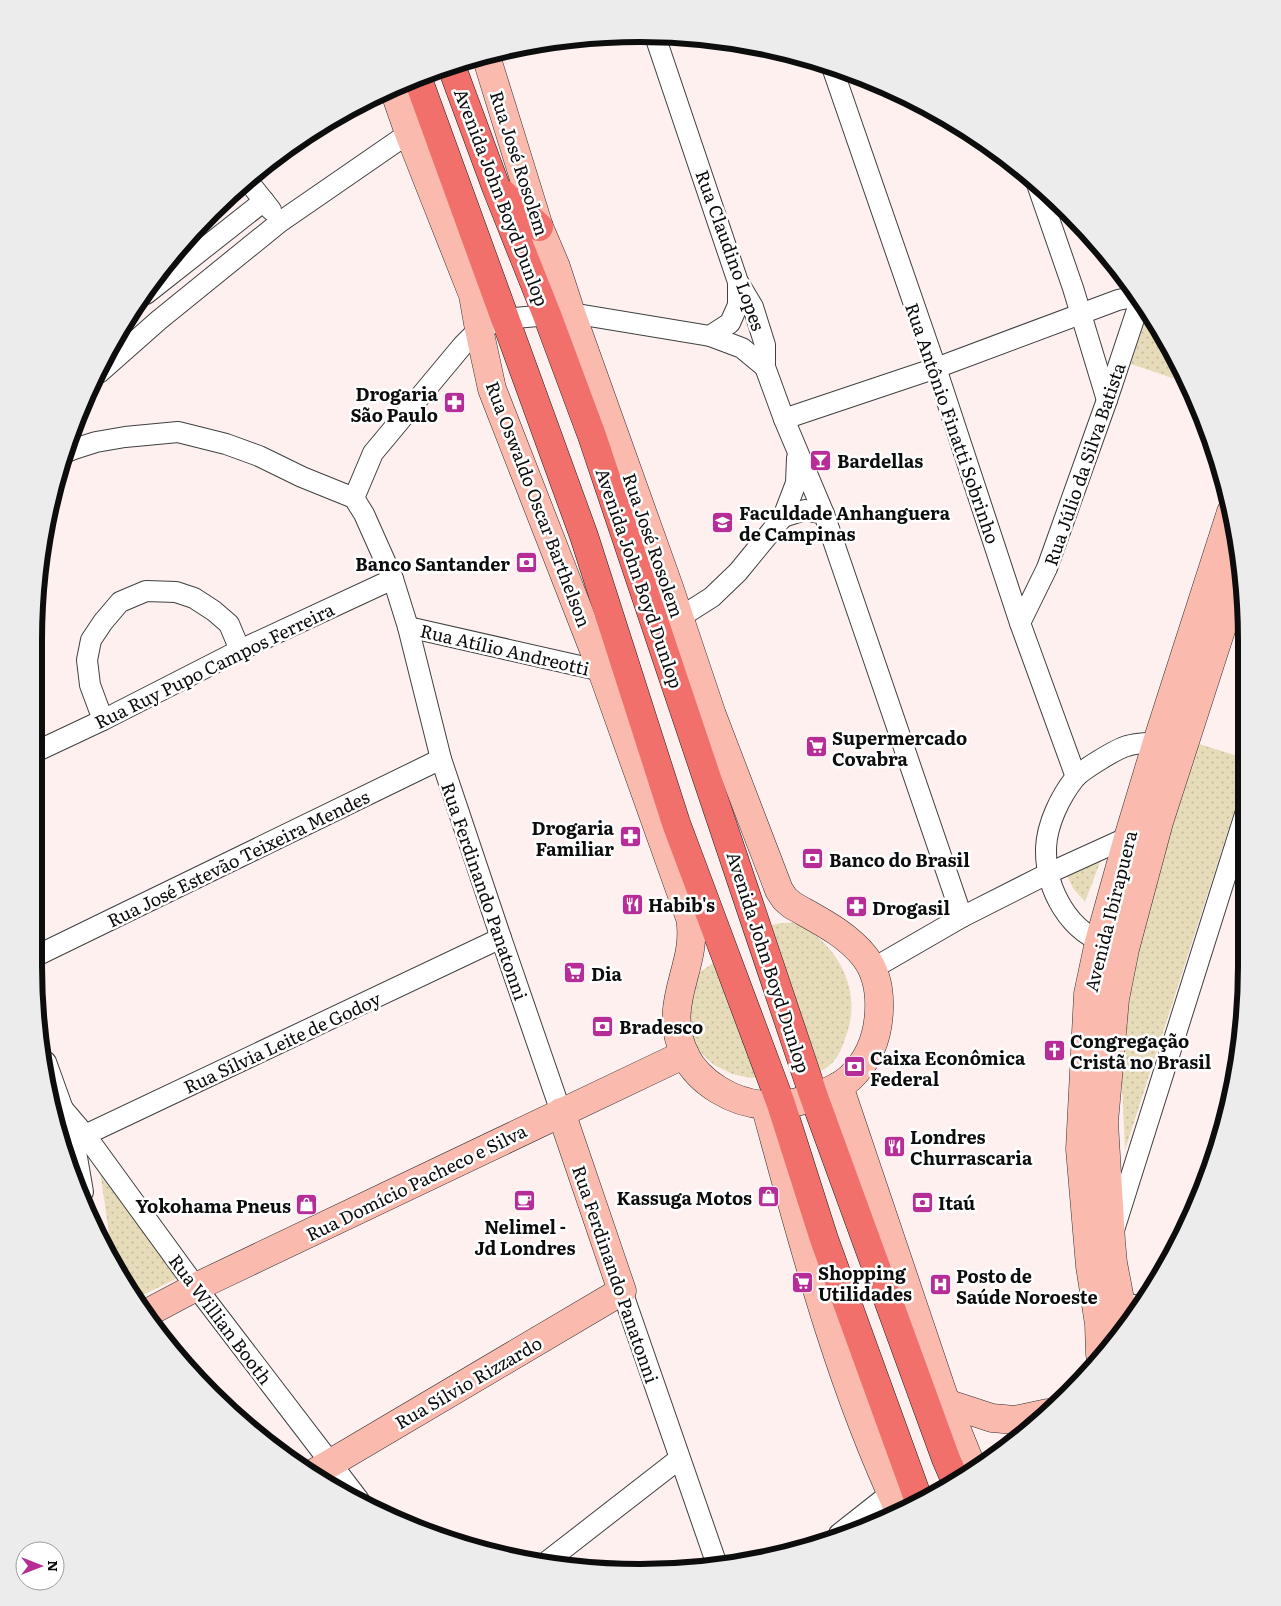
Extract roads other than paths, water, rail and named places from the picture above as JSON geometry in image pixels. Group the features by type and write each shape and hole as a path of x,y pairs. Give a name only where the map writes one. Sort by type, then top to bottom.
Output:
{"main road":[{"name":"Avenida John Boyd Dunlop","path":"454,72 496,187 559,314 592,436 814,1097 953,1475"},
{"name":"Avenida John Boyd Dunlop","path":"420,85 584,536 676,823 773,1105 918,1495"},
{"path":"496,187 540,227"}],"street":[{"name":"Rua Claudino Lopes","path":"657,43 738,282 753,307 765,345 765,367 784,419 824,514 962,917"},
{"name":"Rua José Rosolem","path":"488,63 540,227 556,267 559,314 679,618 712,715 779,890"},
{"name":"Rua Antônio Finatti Sobrinho","path":"834,74 936,368 1020,623 1076,777"},
{"name":"Rua Oswaldo Oscar Barthelson","path":"396,95 473,295 492,389 602,671 690,918"},
{"path":"112,362 159,320 280,222 409,133"},
{"path":"252,186 280,222"},
{"path":"1041,197 1107,400"},
{"path":"162,281 264,201"},
{"path":"710,336 730,323 738,305 738,282"},
{"path":"784,419 936,368 1118,300 1130,297"},
{"name":"Rua Júlio da Silva Batista","path":"1020,623 1048,568 1138,308"},
{"path":"74,449 96,442 125,437 178,432 226,444 251,453 302,477 354,498 373,453 463,345 479,329 504,319 559,314 710,336 742,348 765,367"},
{"path":"679,618 712,597 732,578 782,517 796,483 798,452"},
{"name":"Rua Ferdinando Panatonni","path":"354,498 364,514 393,579 408,627 441,759 500,938 715,1558"},
{"path":"782,517 805,510 824,514"},
{"name":"Avenida Ibirapuera","path":"1120,1307 1111,1241 1104,1122 1115,999 1112,946 1128,838 1227,524"},
{"name":"Rua Ruy Pupo Campos Ferreira","path":"42,748 103,720 240,650 393,579"},
{"name":"Avenida Ibirapuera","path":"1120,1307 1090,1266 1080,1149 1088,994 1112,946 1159,822 1235,585"},
{"path":"103,720 90,685 87,660 91,640 120,602 146,591 176,592 194,598 229,624 240,650"},
{"name":"Rua Atílio Andreotti","path":"408,627 602,671"},
{"path":"1112,946 1075,924 1057,901 1051,884 1046,848 1049,829 1056,810 1076,777 1111,753 1128,745 1157,742"},
{"name":"Rua José Estevão Teixeira Mendes","path":"42,953 441,759"},
{"path":"872,969 962,917 1049,872 1128,838 1159,822"},
{"path":"1111,1241 1238,837"},
{"name":"Avenida John Boyd Dunlop","path":"690,918 692,929 691,946 676,1010 679,1039 685,1054 699,1075 708,1083 739,1100 773,1105 792,1103 814,1097 839,1086 849,1078 870,1051 878,1026 880,997 878,985 872,969 863,954 843,935 792,905 779,890"},
{"name":"Rua Sílvia Leite de Godoy","path":"75,1141 500,938"},
{"name":"Rua Domício Pacheco e Silva","path":"152,1310 196,1287 685,1054"},
{"path":"839,1086 946,1403 971,1464"},
{"name":"Rua Willian Booth","path":"55,1088 75,1141 196,1287 322,1468 335,1480"},
{"path":"773,1105 817,1293 850,1393 895,1501 861,1521"},
{"path":"75,1141 80,1174"},
{"name":"Rua Sílvio Rizzardo","path":"322,1468 622,1291"},
{"name":"Avenida Ibirapuera","path":"1100,1348 1099,1324 1120,1307"},
{"path":"946,1403 992,1418 1015,1420 1034,1416"},
{"path":"553,1557 679,1459"}],"place":[{"name":"Drogaria São Paulo","path":"454,403"},
{"name":"Bardellas","path":"821,460"},
{"name":"Faculdade Anhanguera de Campinas","path":"723,522"},
{"name":"Banco Santander","path":"526,563"},
{"name":"Supermercado Covabra","path":"816,747"},
{"name":"Drogaria Familiar","path":"630,837"},
{"name":"Banco do Brasil","path":"813,859"},
{"name":"Habib's","path":"632,904"},
{"name":"Drogasil","path":"856,907"},
{"name":"Dia","path":"575,973"},
{"name":"Bradesco","path":"603,1026"},
{"name":"Congregação Cristã no Brasil","path":"1054,1050"},
{"name":"Caixa Econômica Federal","path":"854,1067"},
{"name":"Londres Churrascaria","path":"894,1146"},
{"name":"Kassuga Motos","path":"768,1197"},
{"name":"Nelimel - Jd Londres","path":"525,1201"},
{"name":"Itaú","path":"922,1202"},
{"name":"Yokohama Pneus","path":"307,1205"},
{"name":"Shopping Utilidades","path":"802,1282"},
{"name":"Posto de Saúde Noroeste","path":"940,1285"}]}
